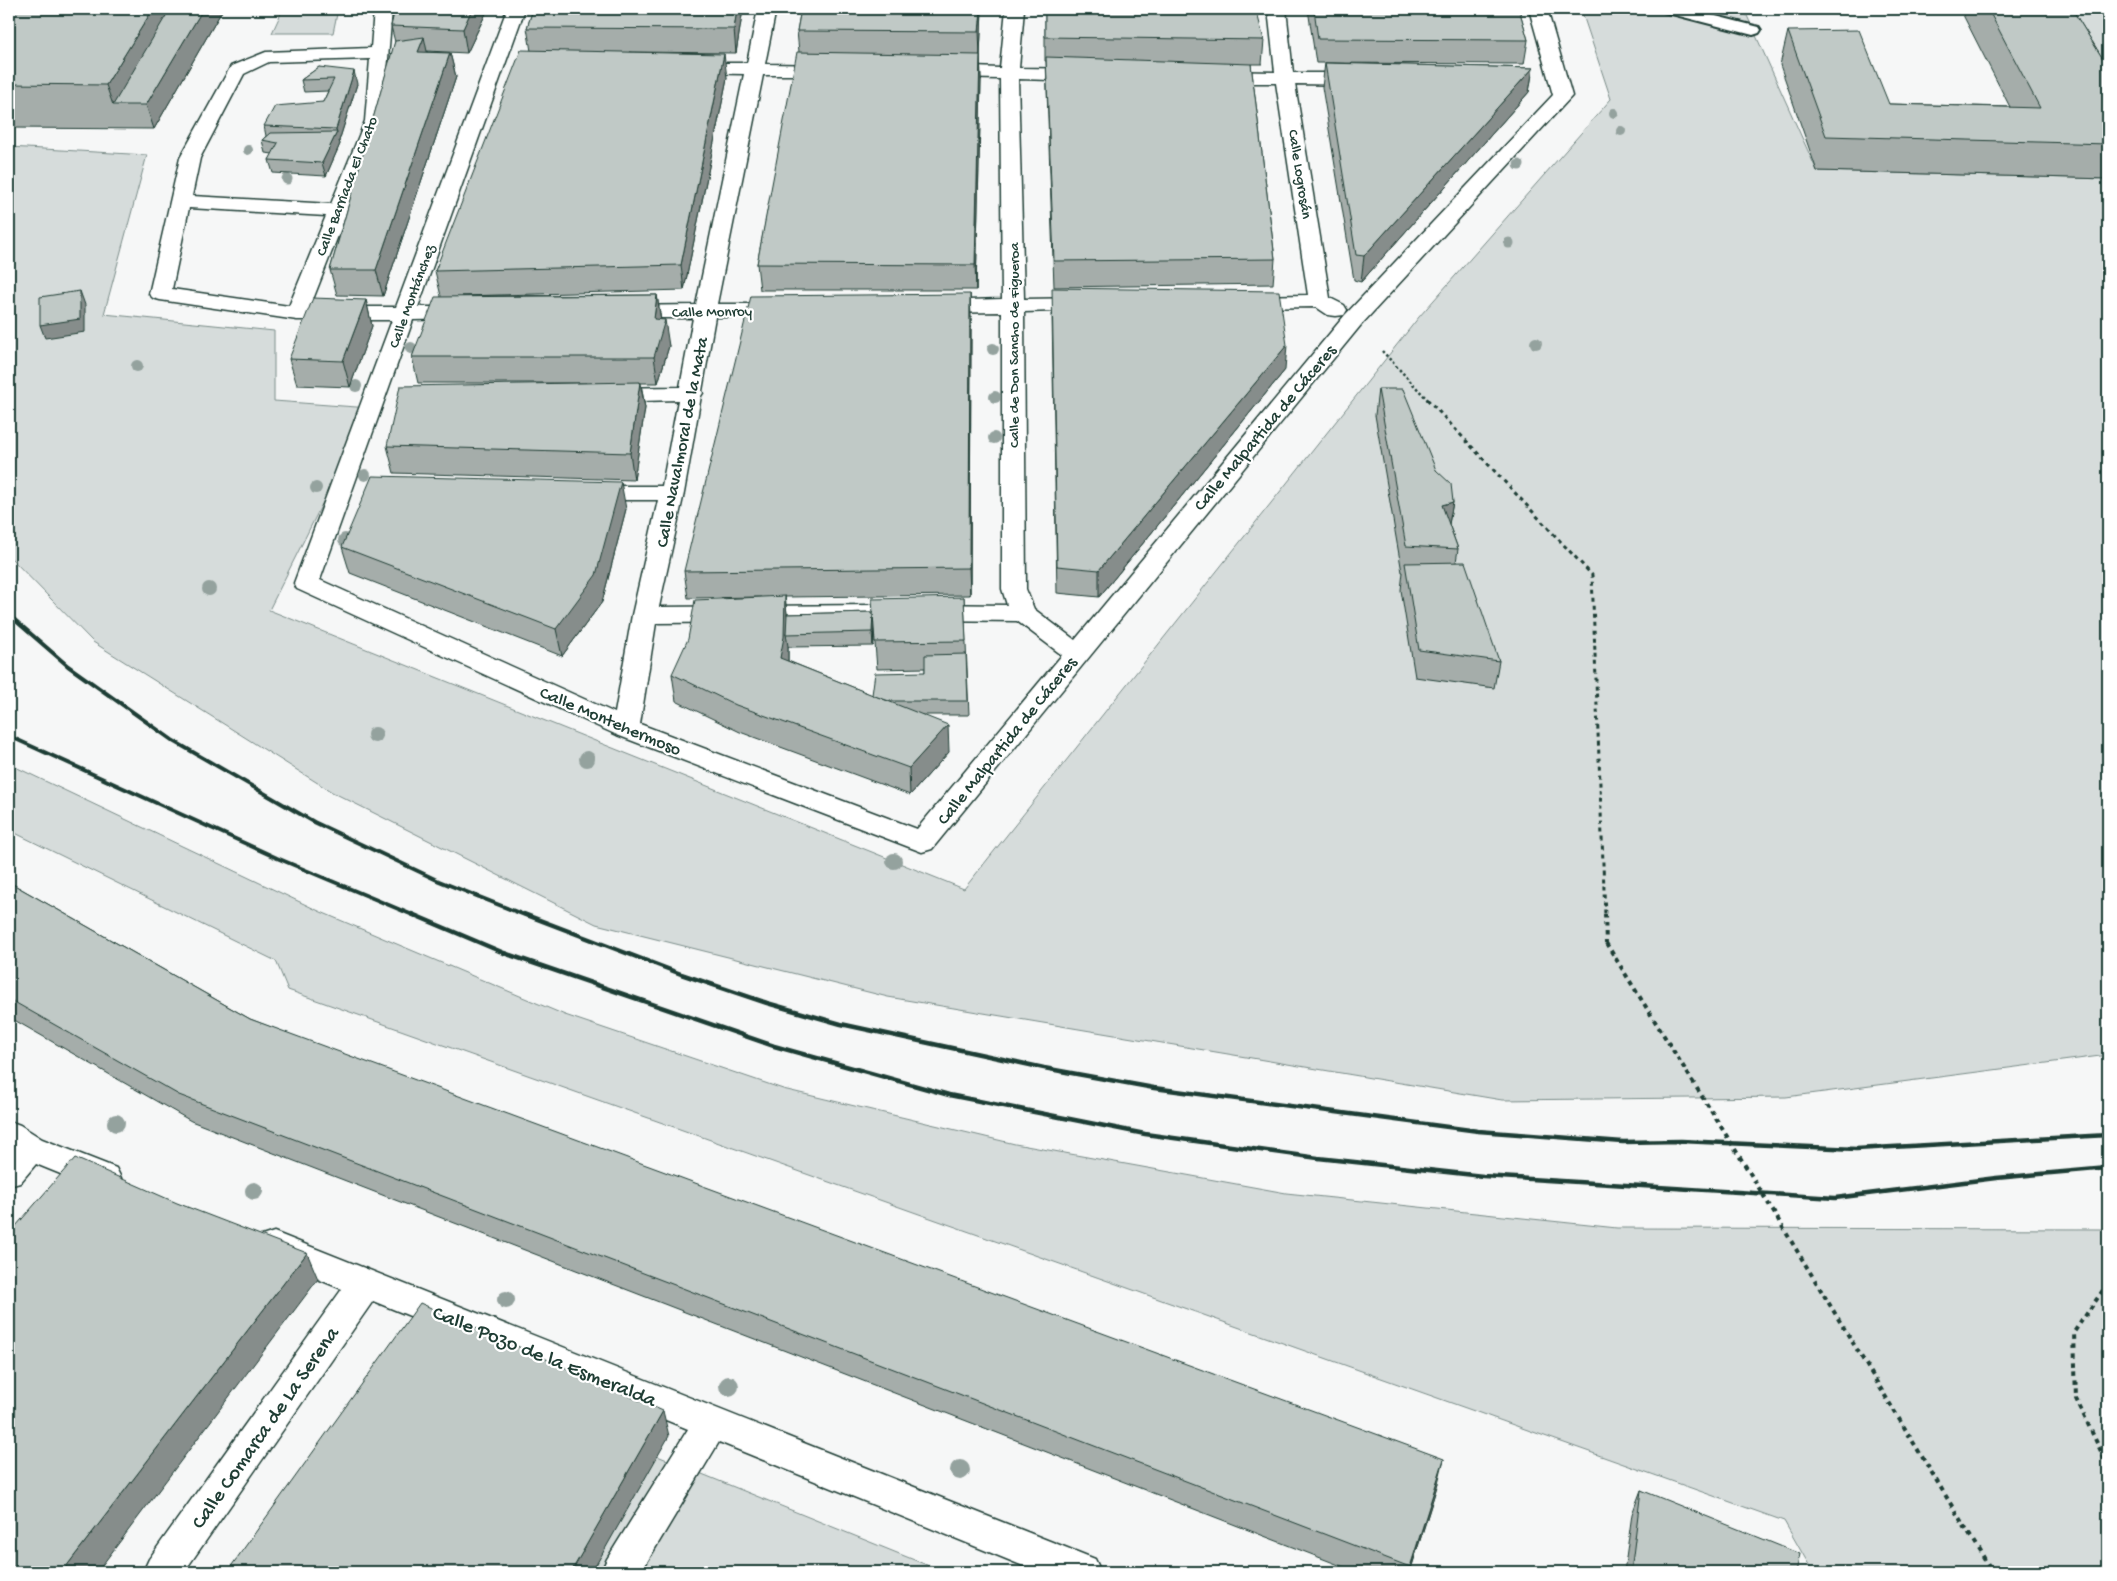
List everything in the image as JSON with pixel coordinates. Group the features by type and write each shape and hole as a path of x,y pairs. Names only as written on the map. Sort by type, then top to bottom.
{"street":[{"name":"Calle Barriada El Chato","path":"297,314 374,121 383,9"},
{"name":"Calle Montánchez","path":"306,583 350,491 384,398 404,313 503,66 516,9"},
{"name":"Calle Navalmoral de la Mata","path":"626,728 646,615 692,394 705,312 767,9"},
{"name":"Calle de Don Sancho de Figueroa","path":"1015,9 1009,74 1014,305 1014,589 1023,613"},
{"name":"Calle Logrosán","path":"1276,9 1285,79 1320,301"},
{"name":"Calle Malpartida de Cáceres","path":"922,842 1353,320 1563,96 1538,9"},
{"path":"379,53 266,57 237,70 190,158 160,294 297,314 487,313"},
{"path":"669,68 849,70"},
{"path":"924,72 1101,75"},
{"path":"1197,77 1380,79"},
{"path":"1538,81 1558,81"},
{"path":"181,201 338,211"},
{"path":"1222,302 1320,301 1353,320"},
{"path":"918,307 1113,304"},
{"name":"Calle Monroy","path":"603,312 808,310"},
{"path":"582,395 692,394"},
{"path":"565,492 672,493"},
{"name":"Calle Montehermoso","path":"306,583 626,728 922,842"},
{"path":"646,615 1023,613 1077,654"},
{"path":"9,1173 20,1141 130,1188"},
{"name":"Calle Pozo de la Esmeralda","path":"248,1235 1082,1572"},
{"name":"Calle Comarca de La Serena","path":"162,1572 366,1283"},
{"path":"620,1572 712,1422"}],"lane":[{"path":"1670,9 1753,30"}],"path":[{"path":"1353,320 1592,574 1606,943 1748,1170 1992,1572"},
{"path":"2108,1283 2074,1332 2076,1399 2108,1466"}],"shaded area":[{"path":"283,9 338,9 333,33 272,33"},
{"path":"1581,9 1744,9 1817,171 2108,179 2108,1055 1786,1097 1502,1100 888,997 596,924 332,792 93,642 9,556 9,147 147,155 104,314 274,331 274,401 370,408 269,610 964,889 1419,317 1611,99"},
{"path":"2052,9 2108,9 2108,105"},
{"path":"9,764 321,912 565,1015 783,1089 1015,1144 1286,1193 1617,1228 2108,1229 2108,1572 1813,1572 1784,1521 288,990 276,961 9,830"},
{"path":"655,1455 944,1572 589,1572"}],"building":[{"path":"9,9 153,9 106,85 9,84"},
{"path":"170,9 203,9 146,105 113,105"},
{"path":"395,9 472,9 463,29 391,26"},
{"path":"533,9 737,9 734,29 527,28"},
{"path":"801,9 981,9 979,32 797,31"},
{"path":"1045,9 1256,9 1264,40 1045,37"},
{"path":"1314,9 1519,9 1528,40 1318,39"},
{"path":"1988,9 2072,9 2108,67 2108,144 1826,136 1788,31 1859,30 1889,104 2040,108"},
{"path":"424,37 418,52 450,53 376,270 330,270 395,41"},
{"path":"521,50 724,54 681,265 435,271"},
{"path":"797,52 980,55 975,265 757,264"},
{"path":"1046,57 1251,64 1275,259 1054,261"},
{"path":"1325,63 1533,68 1364,256 1356,255"},
{"path":"319,67 354,71 336,129 264,126 275,106 323,102 334,79 301,80"},
{"path":"337,132 322,163 269,160 278,143 262,140 270,133"},
{"path":"1052,288 1279,291 1287,345 1099,570 1057,566"},
{"path":"80,291 80,319 40,325 40,297"},
{"path":"970,294 969,568 684,571 751,296"},
{"path":"657,295 654,319 665,320 654,357 412,357 435,297"},
{"path":"313,298 366,300 343,361 289,359"},
{"path":"640,382 630,453 387,446 400,386"},
{"path":"1378,389 1403,389 1436,470 1451,484 1453,502 1442,505 1458,549 1406,546"},
{"path":"372,476 621,482 596,575 556,629 342,547"},
{"path":"1465,562 1499,661 1419,650 1405,563"},
{"path":"785,596 784,637 780,658 948,725 909,768 736,705 672,674 688,639 695,600"},
{"path":"964,597 966,641 875,642 872,599"},
{"path":"873,612 872,632 786,634 787,614"},
{"path":"966,654 968,701 889,701 872,695 875,673 925,672 925,655"},
{"path":"9,882 250,1019 1444,1459 1410,1567 179,1095 9,999"},
{"path":"75,1158 177,1203 307,1253 62,1572 9,1572 9,1234"},
{"path":"420,1303 663,1411 571,1572 227,1572"},
{"path":"1641,1490 1800,1554 1796,1572 1631,1572"}],"railway":[{"path":"9,615 68,666 172,740 314,822 439,881 527,916"},
{"path":"9,736 277,858 415,916"},
{"path":"412,914 504,953 774,1046 949,1095 1145,1134 1318,1158 1483,1176 1835,1198 1996,1178 2108,1168"},
{"path":"524,914 681,974 767,1003 841,1024 1044,1068 1154,1088 1478,1131 1623,1142 1681,1141 1856,1149 2108,1135"}]}
